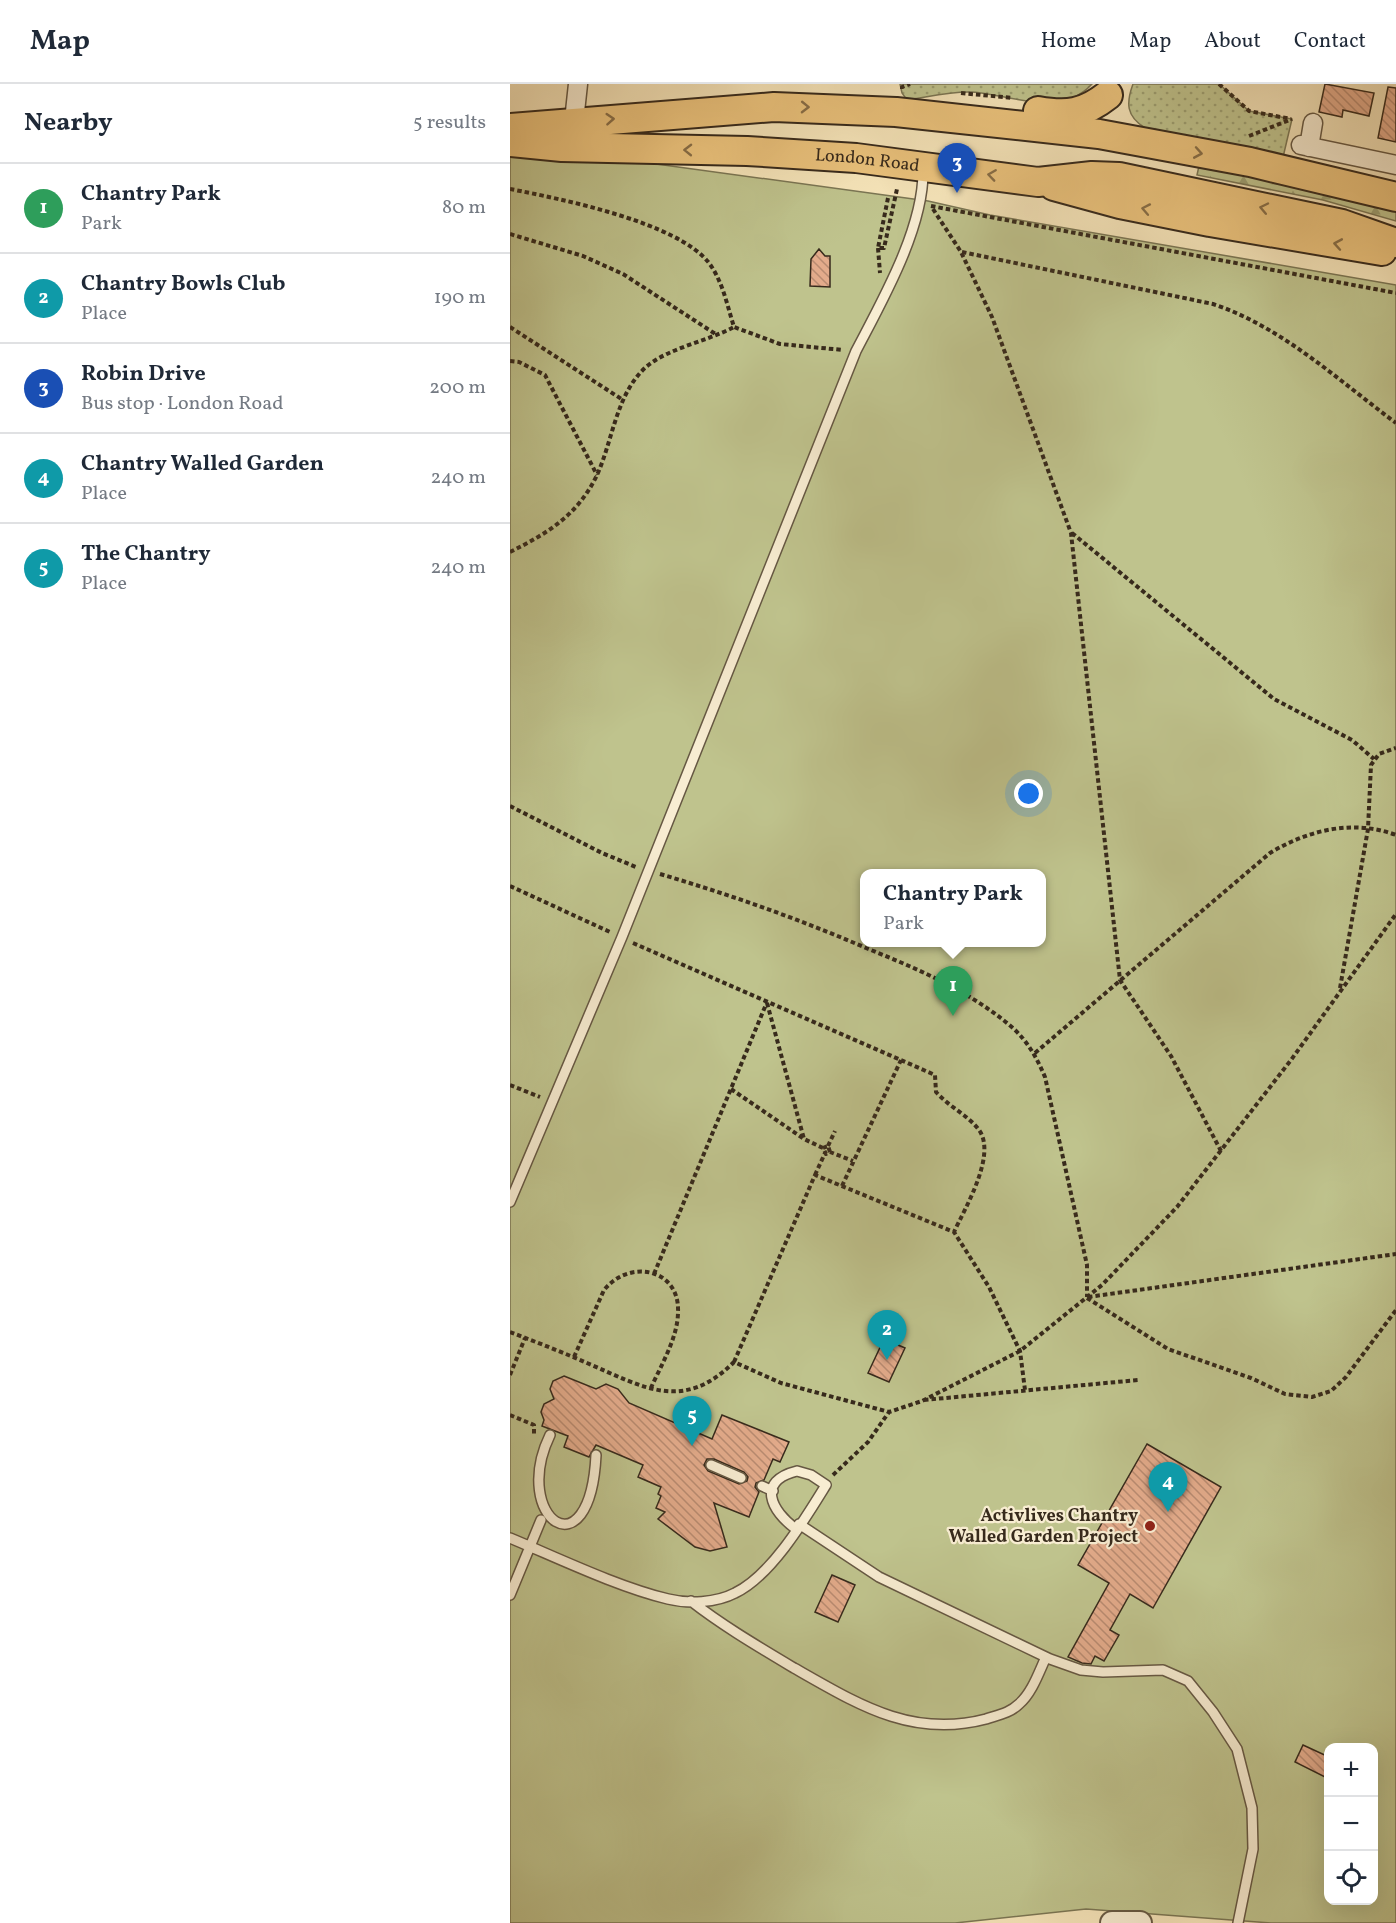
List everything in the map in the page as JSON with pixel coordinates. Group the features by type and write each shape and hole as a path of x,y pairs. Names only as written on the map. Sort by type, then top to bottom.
{"main road":[{"path":"908,113 961,105 1021,108 1063,115 1083,110 1110,90"},
{"path":"510,128 774,106 908,113 1099,135 1250,162 1396,197"},
{"path":"1092,176 1099,135"},
{"name":"London Road","path":"510,142 562,147 790,153 922,165 1038,182 1092,176 1119,177 1342,224 1396,243"},
{"path":"1038,182 1120,204 1210,222 1372,250 1396,251"}],"street":[{"path":"574,121 578,84"},
{"path":"1099,135 1110,90"},
{"path":"1313,123 1305,146 1396,165"},
{"path":"1112,1923 1140,1923"}],"lane":[{"path":"510,1203 622,937 856,351 892,281 917,212 922,165"},
{"path":"530,1460 550,1435"},
{"path":"510,1595 531,1547 538,1519 564,1523 579,1514 593,1486 596,1455"},
{"path":"711,1465 741,1478"},
{"path":"510,1538 670,1600 690,1602 724,1598 747,1586 769,1564 797,1527 826,1485 811,1475 797,1471 780,1479 773,1491 773,1508 797,1527 879,1577 1047,1657 1081,1670 1103,1672 1162,1670 1188,1682 1213,1712 1237,1749 1252,1808 1253,1849 1238,1923"},
{"path":"762,1486 773,1491"},
{"path":"670,1600 672,1610"},
{"path":"690,1602 747,1640 870,1710 924,1724 971,1723 1006,1713 1025,1698 1047,1657"}],"path":[{"path":"1219,84 1249,111 1313,123"},
{"path":"510,189 624,217 681,240 708,262 721,284 734,327"},
{"path":"888,198 878,248 884,248 897,189"},
{"path":"920,196 943,221 961,252 992,317 1071,533 1120,980 1171,1056 1221,1150"},
{"path":"930,206 1396,293"},
{"path":"510,234 583,256 623,274 718,336"},
{"path":"961,252 1213,304 1245,315 1270,329 1396,423"},
{"path":"510,327 623,400"},
{"path":"510,552 552,531 577,506 597,475 623,400 646,367 669,353 718,336 734,327 780,344 856,351"},
{"path":"510,361 519,362 544,375 597,475"},
{"path":"1071,533 1274,699 1352,740 1374,759"},
{"path":"1339,990 1368,829 1371,765 1374,759 1396,748"},
{"path":"510,806 602,853 648,871 793,917 860,945"},
{"path":"1035,1053 1270,853 1290,841 1321,830 1368,829 1396,835"},
{"path":"510,886 935,1075 936,1092 977,1128 983,1137 984,1155 977,1180 954,1232"},
{"path":"734,1362 781,1383 889,1412 922,1401 1020,1352 1087,1298 1177,1208 1291,1060 1339,990 1396,915"},
{"path":"865,947 922,971 975,999 1014,1029 1035,1053 1045,1077 1087,1265 1087,1298"},
{"path":"654,1274 767,1002"},
{"path":"767,1002 804,1138"},
{"path":"842,1186 901,1060"},
{"path":"510,1085 552,1102"},
{"path":"731,1089 804,1138 853,1161"},
{"path":"510,1332 650,1390 671,1391 698,1388 718,1377 734,1362 825,1149 836,1131"},
{"path":"815,1175 954,1232 989,1287 1020,1352 1025,1390"},
{"path":"1087,1298 1396,1254"},
{"path":"574,1357 604,1290 611,1282 618,1276 634,1270 654,1274 662,1278 674,1294 678,1314 650,1390"},
{"path":"1087,1298 1168,1349 1251,1378 1284,1394 1312,1397 1331,1391 1346,1377 1396,1310"},
{"path":"510,1375 525,1338"},
{"path":"922,1401 1138,1380"},
{"path":"826,1485 868,1442 889,1412"},
{"path":"510,1415 534,1425 536,1450"}],"green space":[{"path":"900,84 1092,84 1080,94 1066,100 1035,102 972,92 948,93 907,100"},
{"path":"1133,84 1219,84 1249,111 1292,119 1280,170 1145,128 1134,119 1129,109 1129,97"},
{"path":"510,144 928,201 990,215 1396,285 1396,1923 1271,1923 1086,1909 955,1923 510,1923"},
{"path":"1201,157 1396,196 1396,221 1323,200 1197,175"}],"building":[{"path":"1325,84 1374,93 1369,116 1343,110 1342,117 1319,112"},
{"path":"1388,87 1396,88 1396,142 1378,138"},
{"path":"819,249 825,256 830,256 830,287 810,286 811,259"},
{"path":"884,1339 905,1348 889,1382 868,1373"},
{"path":"564,1376 596,1389 606,1384 618,1389 629,1403 712,1439 722,1415 789,1442 780,1462 773,1459 764,1480 756,1483 755,1487 759,1492 749,1517 714,1503 727,1547 710,1551 695,1547 658,1519 665,1512 656,1508 661,1496 658,1494 661,1487 638,1477 643,1465 596,1445 589,1457 564,1447 568,1436 542,1426 544,1420 541,1412 544,1404 554,1399 550,1389 553,1381","holes":["707,1459 714,1459 744,1472 748,1477 747,1481 739,1484 708,1471 704,1465"]},
{"name":"Activlives Chantry Walled Garden Project","path":"1147,1444 1221,1487 1153,1608 1130,1594 1110,1630 1119,1635 1104,1661 1095,1656 1091,1664 1082,1663 1068,1657 1109,1583 1078,1565"},
{"path":"832,1575 855,1585 838,1622 815,1612"},
{"path":"1303,1745 1324,1755 1324,1776 1295,1762"}],"place":[{"name":"Robin Drive","path":"957,193"},
{"name":"Chantry Park","path":"953,1016"},
{"name":"Chantry Bowls Club","path":"887,1360"},
{"name":"The Chantry","path":"692,1446"},
{"name":"Chantry Walled Garden","path":"1168,1512"},
{"name":"Activlives Chantry Walled Garden Project","path":"1150,1526"}]}
